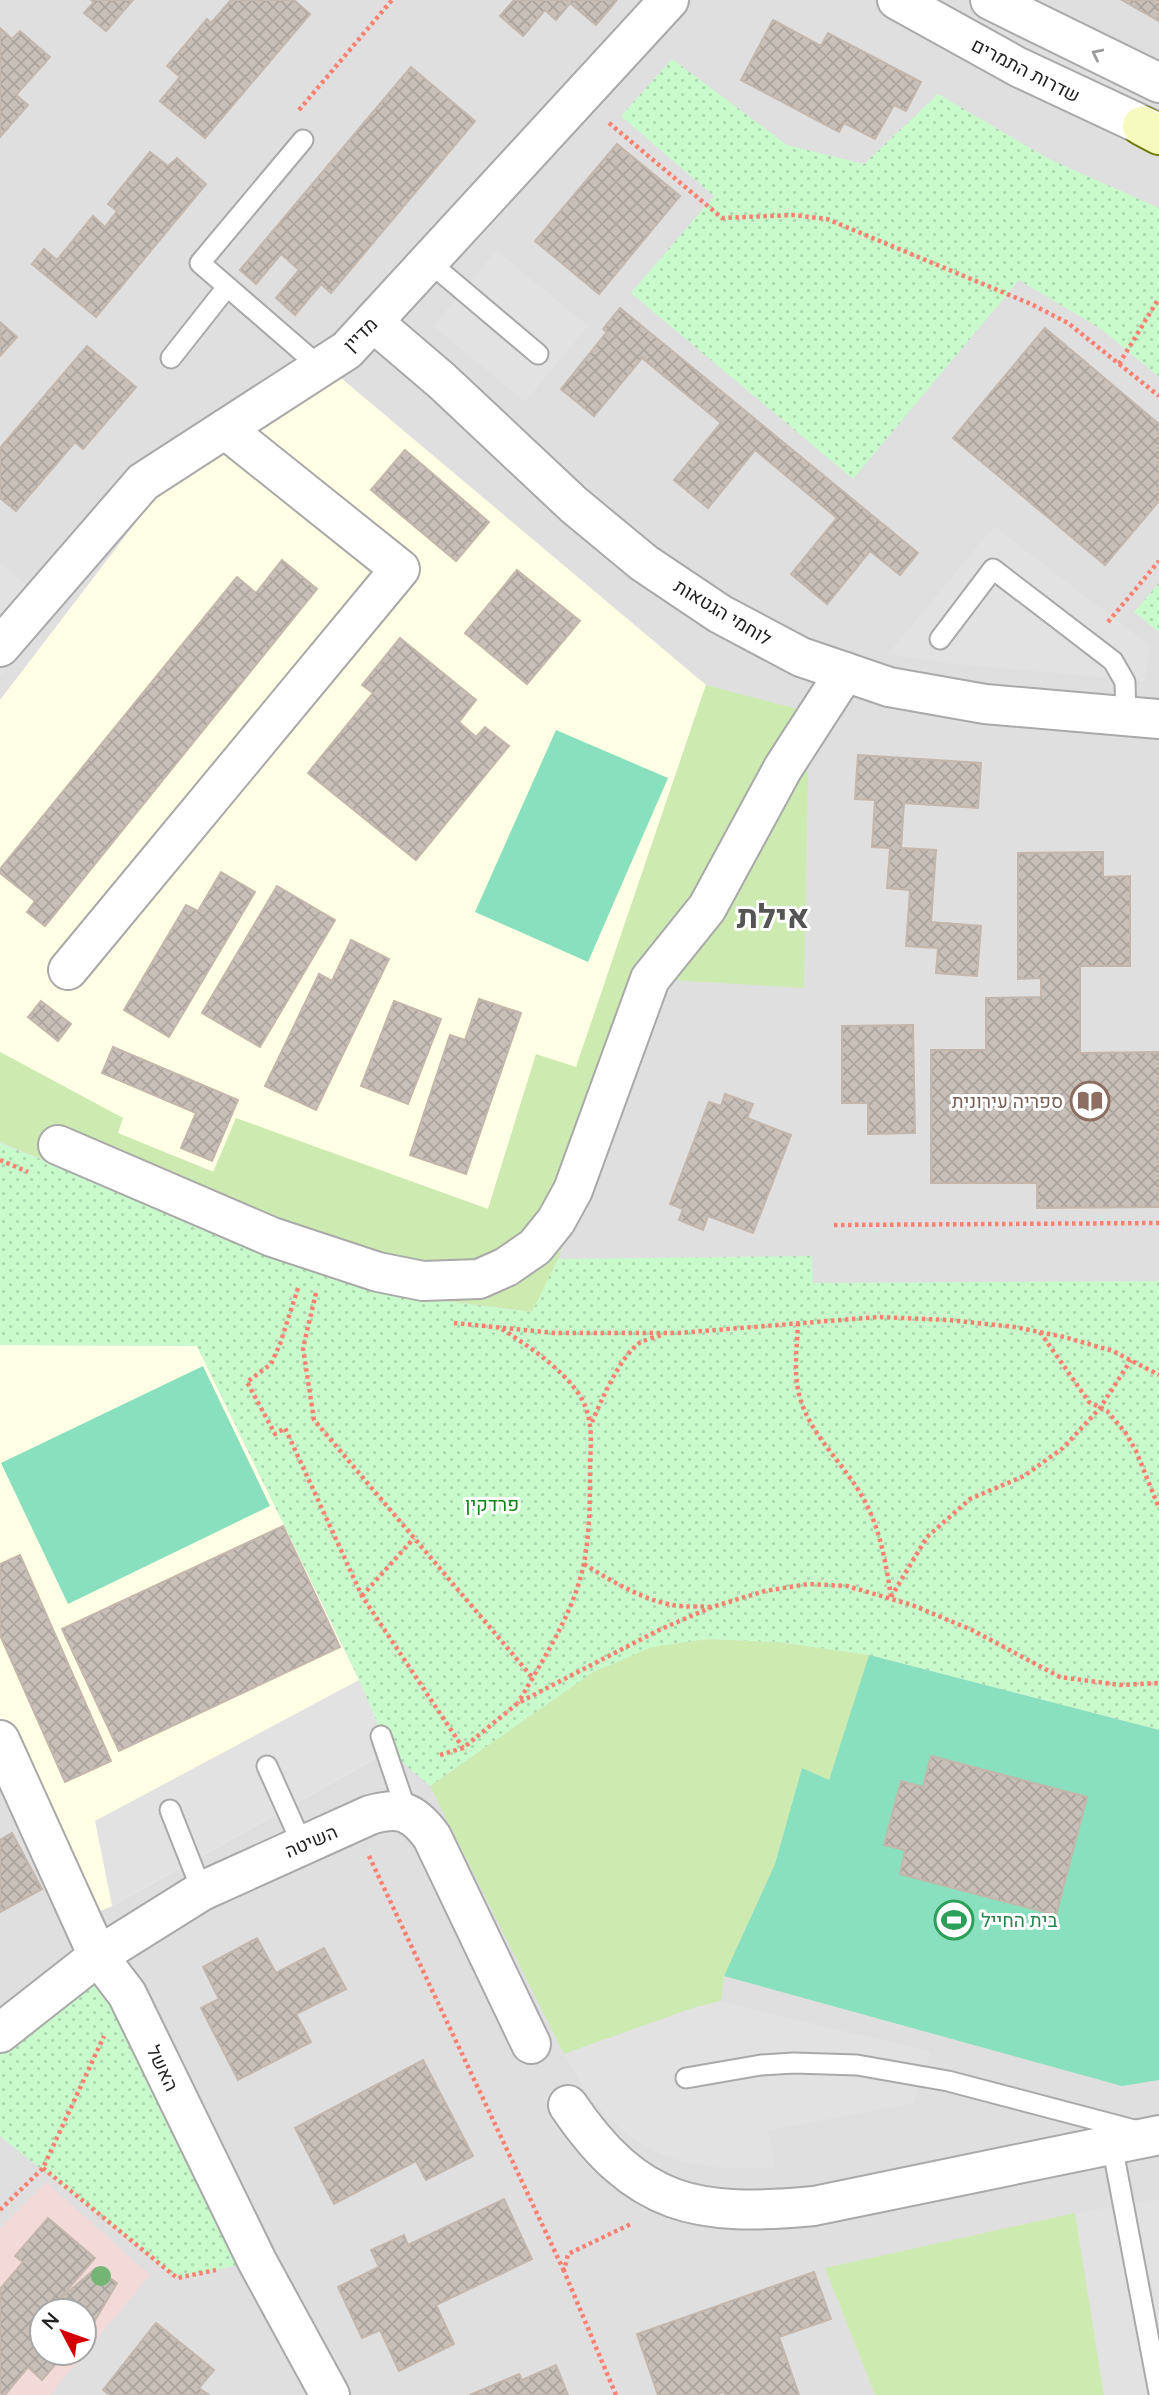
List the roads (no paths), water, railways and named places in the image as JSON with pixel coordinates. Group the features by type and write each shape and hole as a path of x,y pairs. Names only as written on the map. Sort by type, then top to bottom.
{"street":[{"name":"מדיין","path":"5,629 143,482 347,350 669,0"},
{"name":"שדרות התמרים","path":"897,0 1018,67 1153,131"},
{"path":"989,0 1159,83"},
{"name":"לוחמי הגטאות","path":"373,322 442,381 574,505 644,563 720,614 801,657 889,687 985,704 1143,717"},
{"path":"68,970 400,569 225,429"},
{"path":"58,1145 272,1237 378,1272 423,1281 464,1281 479,1279 506,1267 535,1247 556,1221 573,1190 649,979 707,908 783,768 845,672"},
{"name":"האשל","path":"0,1740 98,1956 127,1994 257,2261 330,2395"},
{"name":"השיטה","path":"0,2033 98,1956 202,1891 302,1843 354,1824 370,1815 397,1810 407,1813"},
{"path":"407,1813 432,1837 531,2044"},
{"path":"568,2105 601,2150 623,2170 648,2187 679,2201 716,2209 761,2211 814,2206 1156,2135"}],"lane":[{"path":"303,141 200,263 320,367"},
{"path":"428,261 538,354"},
{"path":"171,358 227,287"},
{"path":"940,639 993,569 1113,661 1143,717"},
{"path":"380,1736 407,1813"},
{"path":"267,1766 302,1843"},
{"path":"170,1810 202,1891"},
{"path":"686,2078 761,2065 857,2065 948,2081 1156,2135"},
{"path":"1112,2144 1159,2392"}],"place":[{"name":"ספריה עירונית","path":"1090,1101"},
{"name":"בית החייל","path":"954,1920"}],"district":[{"name":"אילת","path":"773,916"}],"park label":[{"name":"פרדקין","path":"492,1504"}]}
